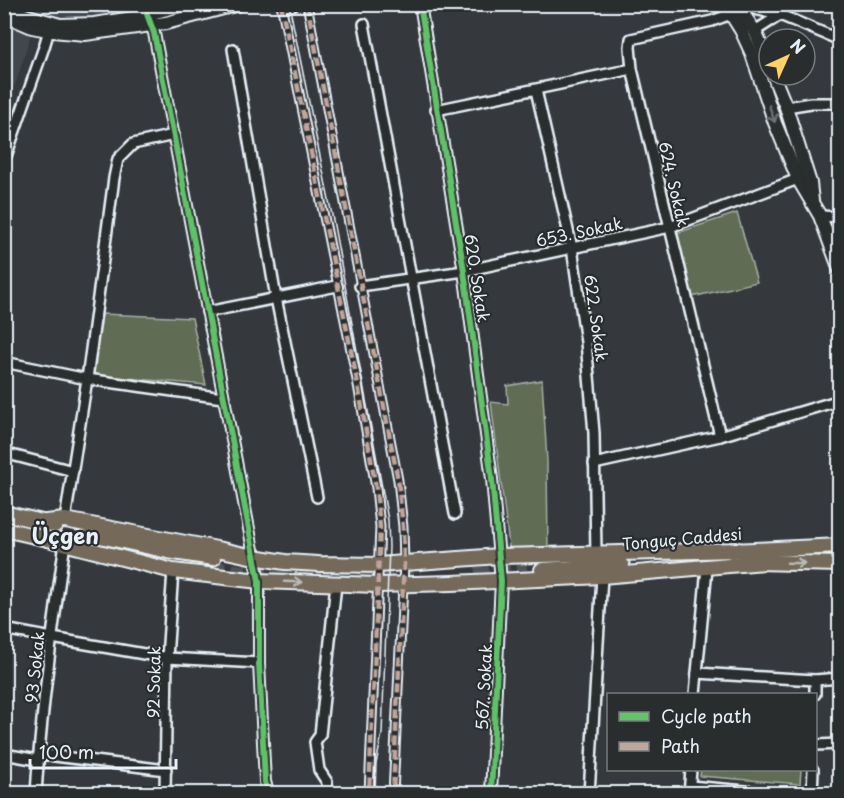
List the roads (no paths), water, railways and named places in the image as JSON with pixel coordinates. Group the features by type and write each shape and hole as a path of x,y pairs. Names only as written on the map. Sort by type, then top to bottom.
{"main road":[{"path":"149,20 186,4"},
{"path":"4,7 49,26 85,34 239,4"},
{"path":"285,4 293,4"},
{"path":"722,4 735,8 757,36"},
{"path":"735,8 775,123 798,179 820,216 840,270"},
{"path":"4,15 32,27 49,26"},
{"path":"778,87 810,183 813,205"},
{"path":"4,513 215,562"},
{"path":"46,522 65,520 215,562 259,581 378,585 602,576 702,564 764,562 840,564"},
{"path":"4,529 173,571 254,557 285,562 378,565 499,556 738,550"},
{"path":"48,539 70,537 176,561 215,562"},
{"name":"Tonguç Caddesi","path":"702,564 527,568 738,550 840,546"},
{"path":"421,573 475,570"}],"street":[{"path":"281,4 376,488 380,526 369,794"},
{"path":"306,4 398,480 404,527 393,794"},
{"name":"620. Sokak","path":"420,4 436,110 465,271 492,479 501,581"},
{"path":"780,4 780,15"},
{"path":"735,8 780,15 840,40"},
{"name":"624. Sokak","path":"720,436 632,69 630,47 631,39 712,21 735,8"},
{"path":"755,31 780,15"},
{"path":"149,20 174,135 259,581 259,663 265,782 269,794"},
{"path":"364,24 455,514"},
{"path":"4,162 44,47 49,26"},
{"path":"232,49 276,298 317,497"},
{"path":"436,110 632,69"},
{"name":"622. Sokak","path":"536,90 572,248 586,342 594,433 596,554"},
{"path":"786,107 840,102"},
{"path":"65,520 118,159 133,144 174,135"},
{"name":"653. Sokak","path":"360,286 465,271 670,227 798,179"},
{"path":"820,216 840,217"},
{"path":"207,312 337,286"},
{"path":"4,362 87,379 223,398"},
{"path":"594,464 720,436 840,400"},
{"path":"4,453 74,471"},
{"name":"93 Sokak","path":"36,794 52,638 65,543"},
{"path":"695,693 702,564"},
{"name":"92 Sokak","path":"165,794 167,658 173,571"},
{"path":"589,794 602,576"},
{"name":"567. Sokak","path":"491,794 501,581"},
{"path":"328,794 327,782 319,770 315,742 320,735 336,584"},
{"path":"4,628 167,658 259,663"},
{"path":"697,673 816,680 840,678"},
{"path":"815,693 816,680"},
{"path":"817,746 840,744"},
{"path":"4,754 166,770"},
{"path":"691,771 689,790 780,794"},
{"path":"812,794 813,771"}],"tunnel":[{"path":"211,567 289,576 421,576"},
{"path":"475,574 527,571"}],"tram line":[{"path":"289,4 333,220 388,520 382,734 376,764 375,794"}],"district":[{"name":"Üçgen","path":"65,534"}]}
